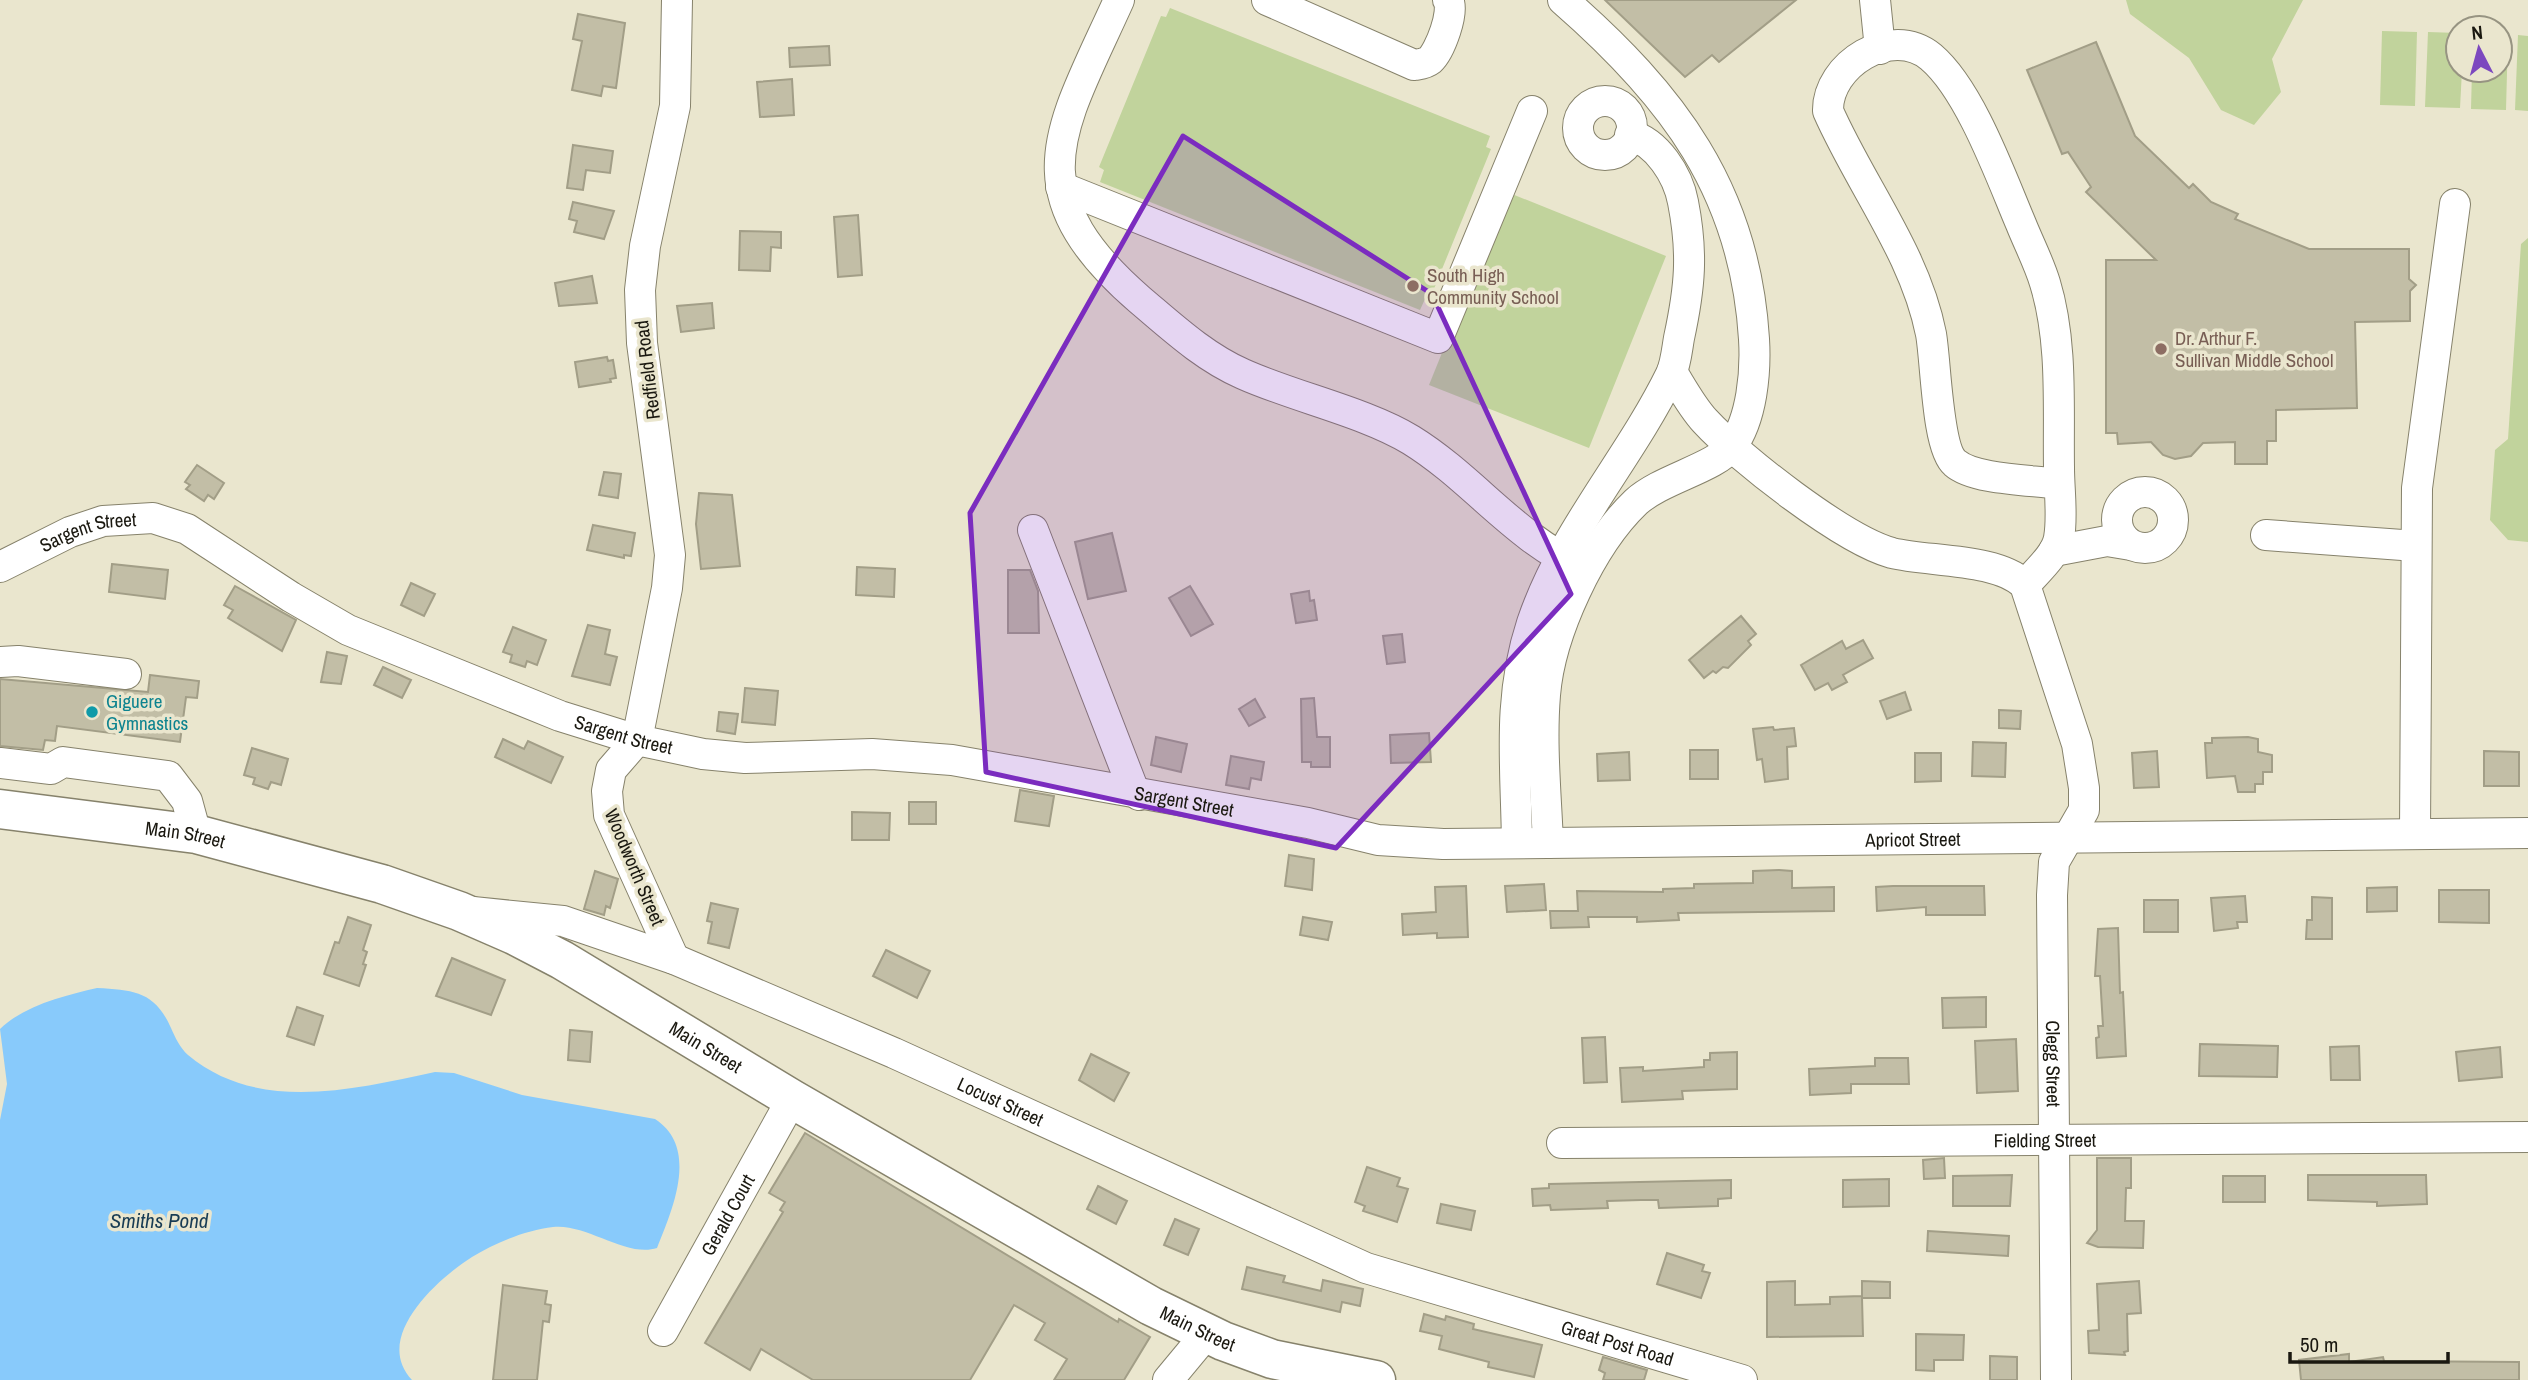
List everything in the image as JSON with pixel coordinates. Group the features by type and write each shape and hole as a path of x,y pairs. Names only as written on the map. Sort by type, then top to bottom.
{"highway":[{"name":"Main Street","path":"0,809 196,834 357,876 458,911 514,934 1136,1298 1207,1334 1292,1364 1376,1380"}],"street":[{"name":"Redfield Road","path":"636,740 667,588 670,555 642,343 640,290 645,246 675,106 677,0"},
{"path":"1119,0 1066,119 1060,144 1061,187 1072,220 1092,252 1118,281 1192,345 1241,373 1411,440 1521,532 1573,564"},
{"path":"1267,0 1414,65 1424,64 1433,58 1451,14 1448,0"},
{"path":"1517,843 1512,729 1516,682 1533,621 1573,564 1636,502 1663,482 1706,463 1731,447 1751,401 1755,354 1746,267 1734,224 1710,171 1678,119 1602,34 1563,0"},
{"path":"1875,0 1880,48"},
{"path":"1672,372 1703,419 1731,447 1854,537 1890,552 2016,575 2025,584 2054,551 2059,538 2059,484 2057,356 2045,283 1989,149 1950,77 1929,55 1907,45 1880,48 1861,56 1839,73 1828,94 1828,111 1906,260 1925,308 1933,345 1944,449 1954,463 1970,472 2059,484"},
{"path":"1061,187 1438,338 1531,111"},
{"path":"1548,843 1545,692 1583,515 1672,372 1687,299 1691,245 1681,192 1667,163 1643,138 1630,135"},
{"path":"2415,834 2417,488 2455,204"},
{"name":"Sargent Street","path":"0,567 70,532 103,521 137,516 169,521 187,529 291,597 348,630 560,716 636,740 703,754 745,758 920,757 1300,822"},
{"path":"1033,530 1132,786 1139,795"},
{"path":"2266,535 2416,546"},
{"path":"2054,551 2107,541 2131,545"},
{"name":"Clegg Street","path":"2025,584 2082,760 2084,810 2054,862 2052,895 2056,1380"},
{"path":"0,662 18,661 126,674"},
{"name":"Woodworth Street","path":"636,740 611,770 607,787 608,809 674,959"},
{"path":"0,763 51,769 63,762 167,776 187,801 196,834"},
{"path":"44,814 51,769"},
{"name":"Apricot Street","path":"1300,822 1393,842 1548,843 2528,833"},
{"name":"Locust Street","path":"458,911 563,921 674,959 882,1048 1326,1251 1394,1278 1533,1319"},
{"name":"Gerald Court","path":"663,1331 792,1099"},
{"name":"Fielding Street","path":"1562,1143 2055,1138 2265,1141 2528,1137"},
{"name":"Great Post Road","path":"1533,1319 1742,1380"},
{"path":"1168,1380 1207,1334"}],"highlighted area":[{"path":"1183,136 1432,294 1571,594 1336,848 986,772 970,513"}],"green space":[{"path":"2126,0 2303,0 2272,59 2281,92 2254,125 2221,110 2189,58 2130,14"},
{"path":"1170,8 1490,136 1486,147 1491,149 1429,301 1425,299 1420,310 1100,182 1104,170 1099,167 1161,16 1166,17"},
{"path":"2382,31 2417,32 2415,106 2380,105"},
{"path":"2428,32 2444,33 2444,84 2461,84 2460,108 2425,107"},
{"path":"2518,35 2528,36 2528,111 2515,110"},
{"path":"2472,84 2507,84 2506,110 2471,109"},
{"path":"1507,192 1666,256 1589,448 1429,385"},
{"path":"2528,238 2528,542 2508,540 2490,520 2495,450 2508,439 2521,244"}],"water":[{"name":"Smiths Pond","path":"97,988 133,992 151,1000 165,1016 188,1055 216,1073 245,1085 276,1091 308,1092 372,1085 435,1072 454,1073 522,1095 655,1119 669,1131 676,1146 679,1163 675,1198 657,1248 633,1248 579,1230 553,1227 522,1234 481,1252 442,1280 414,1311 404,1328 400,1346 402,1364 412,1380 0,1380 0,1120 7,1084 0,1029 33,1008"}],"building":[{"path":"1605,0 1796,0 1719,62 1712,55 1685,77"},
{"path":"578,14 625,23 616,88 603,86 601,96 572,90 582,41 573,39"},
{"path":"2096,42 2135,136 2189,188 2193,184 2211,202 2238,214 2235,219 2309,249 2409,249 2409,279 2416,285 2410,291 2410,321 2355,322 2357,408 2276,410 2276,441 2267,441 2267,464 2235,464 2235,442 2203,443 2191,456 2175,459 2163,455 2151,442 2118,444 2117,433 2106,433 2106,260 2156,260 2086,192 2091,187 2068,152 2062,154 2027,70"},
{"path":"829,46 830,65 790,67 789,48"},
{"path":"792,79 794,115 760,117 757,82"},
{"path":"573,145 613,151 610,173 586,170 583,190 567,188"},
{"path":"573,202 614,211 604,239 574,232 577,221 569,219"},
{"path":"858,215 862,275 838,277 834,217"},
{"path":"740,231 781,232 781,248 771,247 770,271 739,270"},
{"path":"592,276 597,303 559,306 555,283"},
{"path":"712,303 714,328 681,332 677,306"},
{"path":"607,357 608,361 613,360 616,378 610,379 611,382 579,387 575,362"},
{"path":"197,465 224,483 214,499 208,495 204,501 186,489 190,485 185,482"},
{"path":"604,472 621,474 618,498 599,495"},
{"path":"699,493 732,495 740,566 701,569 696,524"},
{"path":"593,525 635,533 631,556 624,555 624,558 587,550"},
{"path":"1112,533 1126,591 1088,599 1075,542"},
{"path":"112,564 168,570 165,599 109,592"},
{"path":"857,567 895,569 894,597 856,595"},
{"path":"1008,570 1030,570 1038,591 1039,633 1008,633"},
{"path":"411,583 435,594 424,616 401,605"},
{"path":"235,586 296,620 282,651 228,618 233,610 224,605"},
{"path":"1190,586 1213,624 1191,636 1169,598"},
{"path":"1309,591 1310,601 1314,600 1317,620 1296,623 1291,594"},
{"path":"1741,616 1756,634 1748,641 1751,645 1728,668 1723,667 1716,673 1713,671 1704,678 1689,660"},
{"path":"588,625 610,630 605,654 617,657 610,685 572,676"},
{"path":"513,627 546,640 537,665 527,661 525,667 510,662 512,655 503,652"},
{"path":"1402,634 1405,662 1387,664 1383,636"},
{"path":"1863,640 1873,658 1843,675 1847,682 1832,690 1828,683 1815,690 1801,665 1842,641 1846,649"},
{"path":"327,652 347,656 341,684 321,682"},
{"path":"383,667 411,680 402,698 374,685"},
{"name":"Giguere Gymnastics","path":"150,675 199,681 197,698 186,697 180,742 57,726 55,741 45,740 43,750 0,746 0,679 148,692"},
{"path":"745,688 778,691 775,725 742,722"},
{"path":"1905,692 1911,710 1887,719 1880,701"},
{"path":"1314,698 1317,737 1330,737 1330,767 1311,767 1311,762 1302,762 1301,699"},
{"path":"1255,699 1265,717 1249,726 1239,709"},
{"path":"1999,710 2021,711 2020,729 1999,728"},
{"path":"719,712 738,714 735,734 717,731"},
{"path":"1773,727 1774,730 1794,728 1796,746 1787,747 1788,779 1765,782 1762,759 1757,760 1753,729"},
{"path":"1429,733 1431,762 1391,763 1390,735"},
{"path":"1156,737 1187,744 1181,772 1151,765"},
{"path":"2212,738 2258,739 2258,752 2272,755 2272,772 2263,772 2263,784 2255,784 2255,792 2238,792 2235,776 2207,778 2205,743 2212,743"},
{"path":"503,739 524,749 528,741 563,757 551,783 495,757"},
{"path":"1973,742 2006,743 2005,777 1972,776"},
{"path":"252,748 288,759 281,785 271,782 268,789 253,784 255,778 244,775"},
{"path":"1690,750 1718,750 1718,779 1690,779"},
{"path":"2157,751 2159,787 2134,788 2132,753"},
{"path":"2484,751 2519,752 2519,786 2484,786"},
{"path":"1629,752 1630,780 1598,781 1597,754"},
{"path":"1915,753 1941,753 1941,781 1915,782"},
{"path":"1231,756 1264,762 1261,780 1251,778 1249,789 1226,785"},
{"path":"1020,790 1054,796 1049,826 1015,821"},
{"path":"909,802 936,802 936,824 909,824"},
{"path":"852,812 890,813 889,840 852,840"},
{"path":"1289,855 1314,859 1312,890 1285,886"},
{"path":"595,871 618,879 610,908 606,906 604,915 584,909"},
{"path":"1753,871 1792,871 1792,888 1834,887 1834,911 1678,913 1679,920 1637,922 1637,917 1588,917 1589,927 1551,928 1550,911 1578,911 1577,891 1663,892 1663,889 1694,888 1694,884 1753,883"},
{"path":"1544,884 1546,910 1507,912 1505,886"},
{"path":"1466,886 1468,937 1437,938 1437,933 1403,935 1402,914 1436,912 1435,887"},
{"path":"1984,886 1985,915 1926,915 1926,907 1877,911 1876,887"},
{"path":"2397,887 2397,911 2367,912 2367,888"},
{"path":"2439,890 2489,890 2489,923 2439,922"},
{"path":"2245,896 2247,922 2237,922 2238,928 2214,931 2211,898"},
{"path":"2312,897 2332,898 2332,939 2306,939 2307,920 2312,920"},
{"path":"2144,900 2178,900 2178,932 2144,932"},
{"path":"711,903 738,909 729,948 708,943 712,922 707,921"},
{"path":"348,917 371,925 363,950 367,952 363,964 366,965 359,986 324,974 335,942 339,943"},
{"path":"1303,917 1332,922 1328,940 1300,935"},
{"path":"2118,928 2126,1056 2097,1058 2098,1026 2103,1026 2100,976 2095,976 2098,929"},
{"path":"886,950 930,971 917,998 873,976"},
{"path":"452,958 505,980 491,1015 436,996"},
{"path":"1986,997 1986,1027 1943,1028 1942,998"},
{"path":"297,1007 323,1016 314,1045 287,1036"},
{"path":"570,1030 592,1032 590,1062 568,1060"},
{"path":"1605,1037 1607,1082 1584,1083 1582,1038"},
{"path":"2016,1039 2018,1091 1977,1093 1975,1041"},
{"path":"2200,1044 2278,1046 2277,1077 2199,1076"},
{"path":"2359,1046 2360,1080 2331,1080 2330,1047"},
{"path":"2500,1047 2502,1077 2459,1081 2456,1052"},
{"path":"1737,1052 1737,1089 1682,1091 1683,1099 1622,1102 1620,1068 1643,1067 1643,1071 1704,1067 1704,1060 1710,1060 1710,1053"},
{"path":"1091,1054 1129,1073 1114,1101 1079,1080"},
{"path":"1875,1058 1908,1058 1909,1084 1851,1084 1851,1093 1810,1095 1809,1069 1875,1066"},
{"path":"805,1133 1118,1322 1119,1319 1150,1337 1124,1380 1054,1380 1067,1359 1035,1340 1045,1323 1014,1305 970,1380 813,1380 761,1349 750,1370 705,1343 783,1212 780,1210 785,1202 769,1193"},
{"path":"1944,1158 1945,1178 1924,1179 1923,1160"},
{"path":"2097,1158 2131,1158 2131,1188 2126,1188 2125,1221 2144,1221 2143,1248 2098,1247 2087,1243 2097,1230"},
{"path":"1367,1167 1400,1178 1397,1186 1408,1189 1397,1222 1363,1211 1365,1206 1355,1202"},
{"path":"2012,1175 2010,1206 1953,1206 1953,1176"},
{"path":"2308,1175 2426,1175 2427,1204 2377,1206 2377,1202 2308,1200"},
{"path":"2223,1176 2265,1176 2265,1202 2223,1202"},
{"path":"1889,1179 1889,1206 1843,1207 1843,1180"},
{"path":"1731,1180 1731,1198 1718,1199 1718,1206 1659,1208 1658,1200 1641,1200 1607,1201 1608,1208 1551,1210 1550,1205 1533,1206 1532,1189 1549,1188 1549,1184"},
{"path":"1098,1186 1127,1201 1116,1224 1087,1209"},
{"path":"1441,1204 1475,1211 1471,1230 1437,1223"},
{"path":"1175,1219 1199,1229 1188,1255 1164,1245"},
{"path":"1928,1231 2009,1236 2008,1256 1927,1251"},
{"path":"1667,1253 1704,1265 1702,1271 1710,1273 1701,1298 1657,1284"},
{"path":"1247,1267 1285,1276 1283,1282 1321,1291 1323,1280 1363,1289 1360,1306 1342,1302 1340,1312 1242,1289"},
{"path":"1795,1281 1795,1305 1830,1304 1830,1297 1862,1296 1862,1281 1890,1282 1890,1298 1862,1298 1863,1336 1767,1337 1767,1282"},
{"path":"2139,1281 2141,1313 2127,1314 2128,1351 2124,1352 2125,1355 2089,1353 2088,1331 2099,1330 2097,1284"},
{"path":"503,1285 547,1291 545,1304 551,1305 549,1322 543,1321 537,1380 493,1380"},
{"path":"1424,1314 1445,1320 1446,1316 1474,1324 1473,1329 1542,1345 1534,1377 1488,1367 1489,1362 1439,1349 1442,1336 1420,1331"},
{"path":"1916,1334 1964,1335 1963,1360 1934,1360 1934,1371 1916,1370"},
{"path":"2349,1354 2349,1362 2383,1357 2384,1361 2519,1362 2519,1380 2301,1380 2299,1360"},
{"path":"1990,1356 2017,1357 2017,1380 1990,1380"},
{"path":"1603,1357 1647,1370 1644,1380 1603,1380 1605,1373 1599,1370"}],"place":[{"name":"South High Community School","path":"1413,286"},
{"name":"Dr. Arthur F. Sullivan Middle School","path":"2161,349"},
{"name":"Giguere Gymnastics","path":"92,712"}]}
